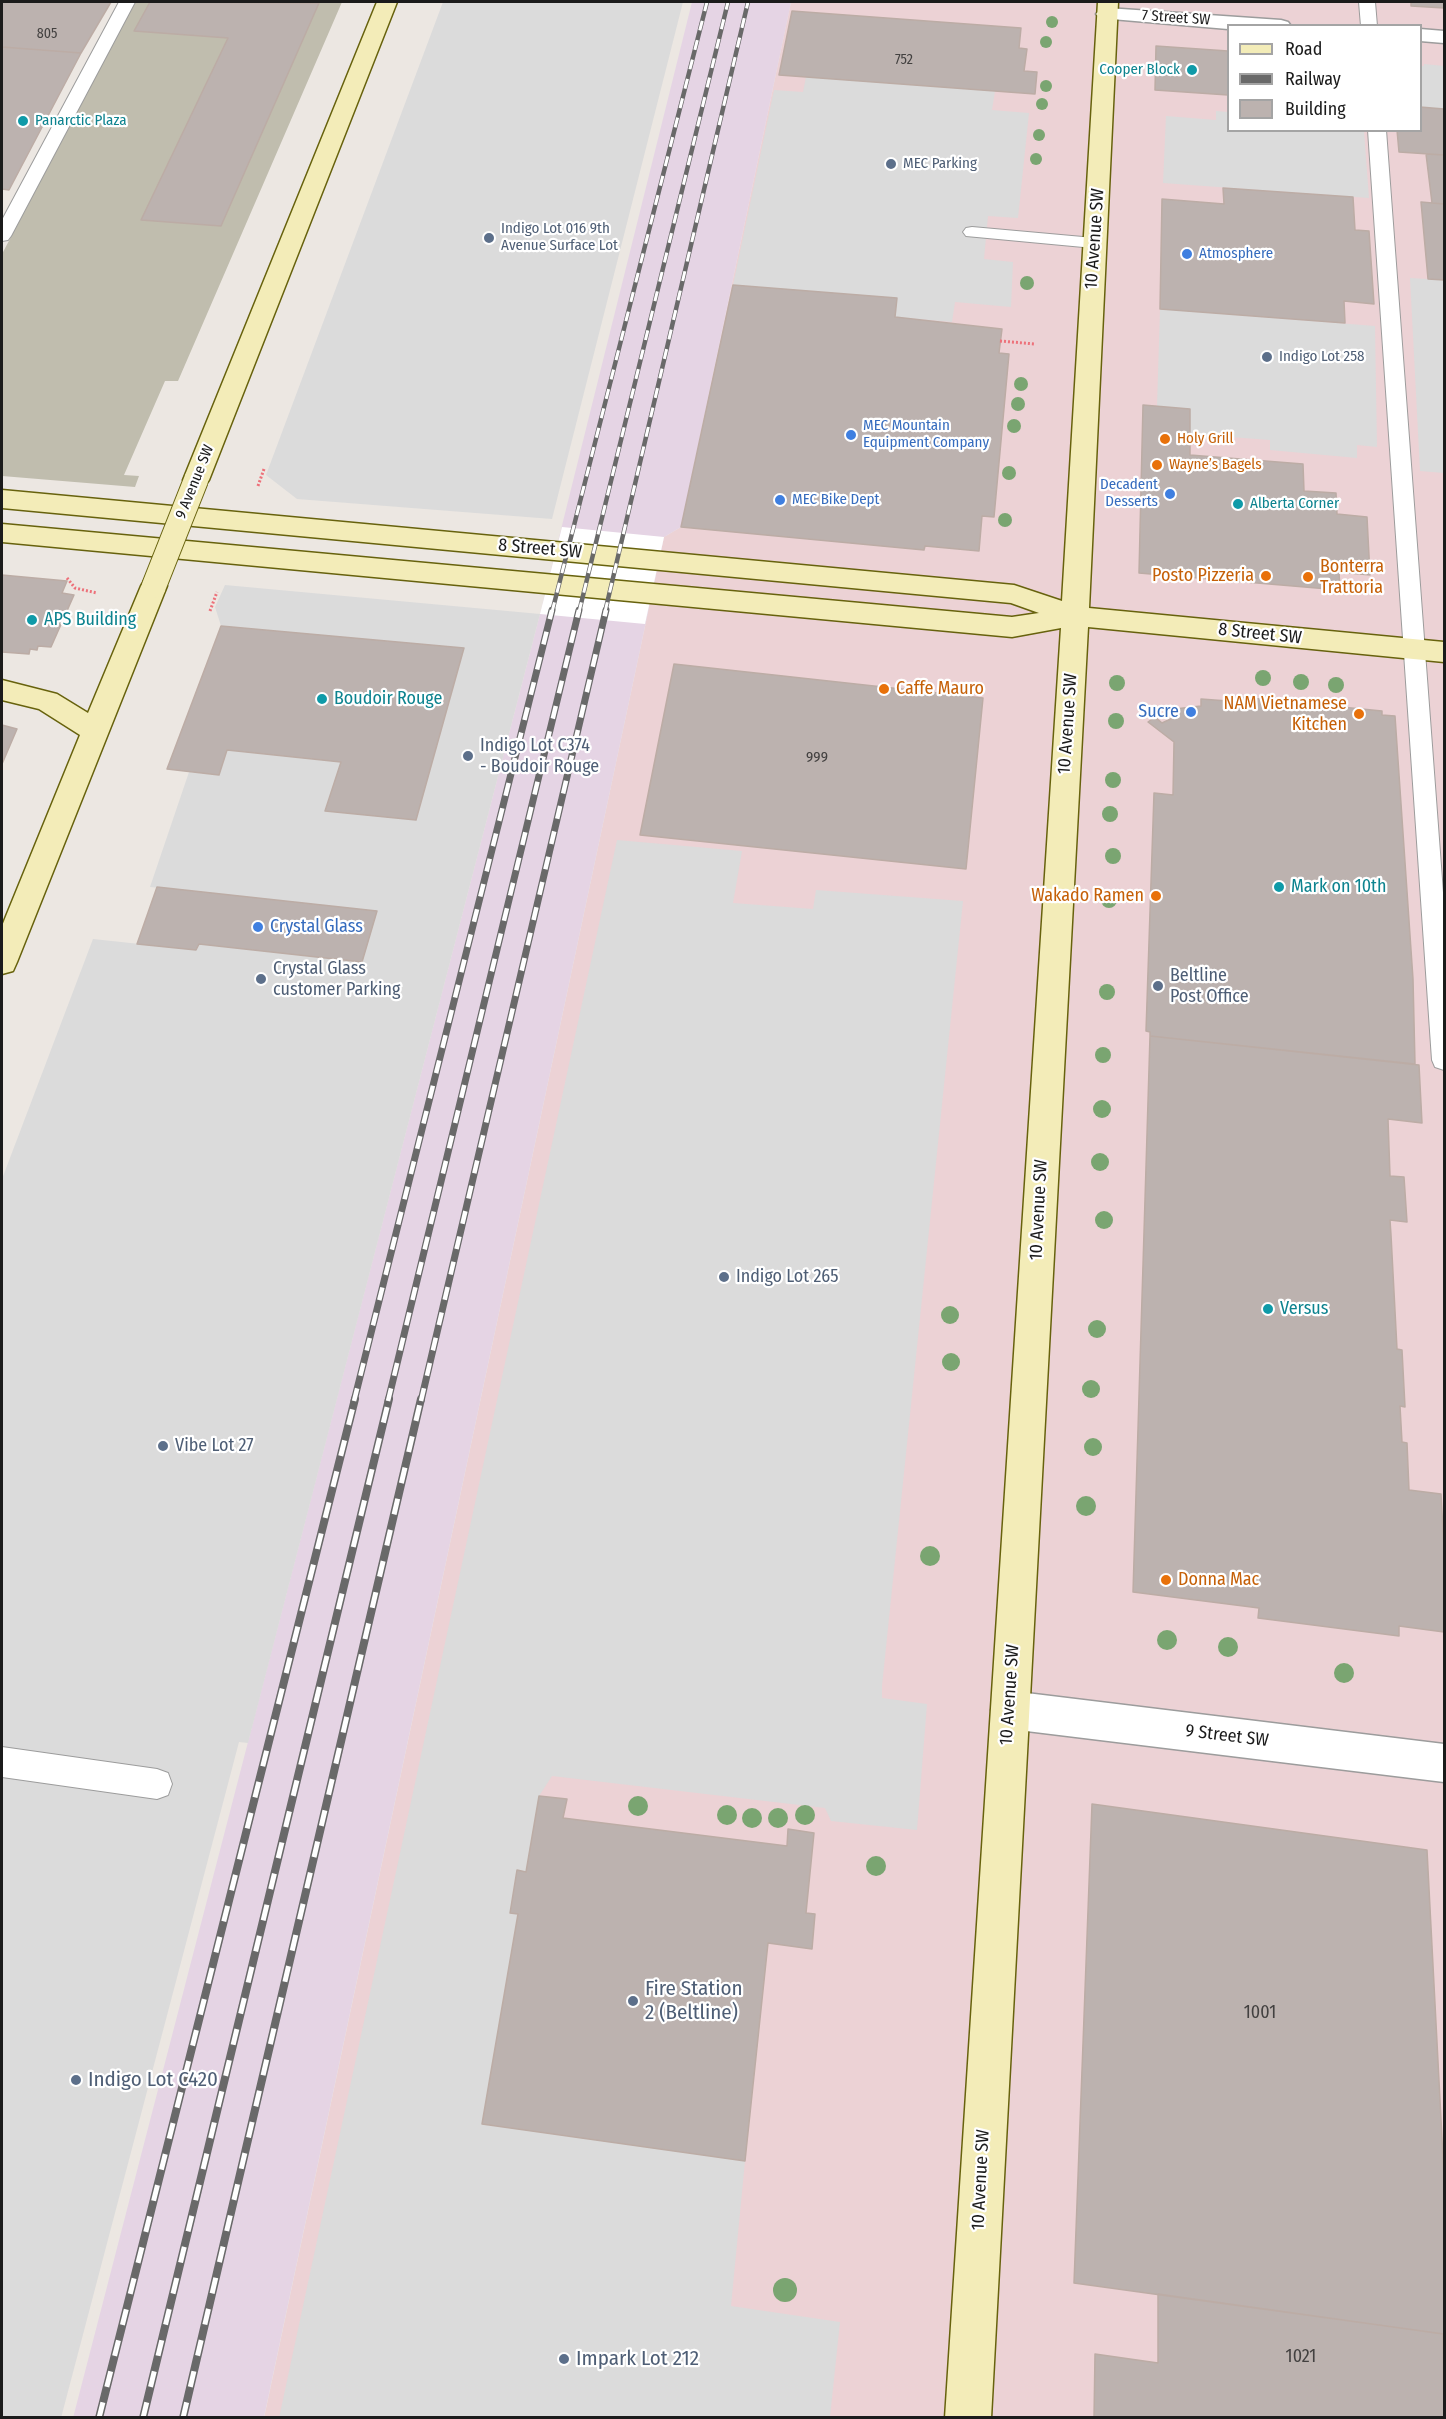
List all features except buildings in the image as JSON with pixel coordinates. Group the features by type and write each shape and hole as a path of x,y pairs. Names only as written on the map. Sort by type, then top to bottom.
{"main road":[{"name":"9 Avenue SW","path":"2,962 387,2"},
{"name":"10 Avenue SW","path":"968,2418 1075,616 1108,8"},
{"name":"8 Street SW","path":"2,499 1014,594 1075,616 1444,652"},
{"name":"8 Street SW","path":"2,533 1012,627 1075,616"},
{"path":"2,690 47,701 95,731"}],"street":[{"name":"7 Street SW","path":"1108,8 1262,24"},
{"path":"1422,35 1444,37"},
{"name":"9 Street SW","path":"1010,1710 1444,1763"}],"lane":[{"path":"2,236 127,2"},
{"path":"1367,2 1369,24"},
{"path":"1377,132 1444,1060"},
{"path":"972,232 1094,243"},
{"path":"2,1762 157,1784"}],"path":[{"path":"1000,341 1035,344"},
{"path":"210,611 220,585"}],"shaded area":[{"path":"135,2 342,2 178,381 165,381 124,475 139,476 135,487 2,476 2,254"},
{"name":"Indigo Lot 016 9th Avenue Surface Lot","path":"443,2 683,2 552,519 297,499 266,475"},
{"path":"692,2 791,2 681,527 664,537 264,2417 73,2418 540,614"},
{"path":"791,2 1444,2 1444,2417 264,2418 664,537 681,527"},
{"path":"1424,64 1444,66 1444,110 1422,108 1422,66"},
{"name":"MEC Parking","path":"806,77 995,91 992,110 1029,113 1018,218 988,216 984,259 1013,262 1011,307 955,302 952,322 895,317 897,298 733,285 774,90 803,92"},
{"path":"1216,111 1227,112 1227,132 1364,132 1369,198 1163,183 1166,116 1216,120"},
{"path":"1410,278 1444,280 1444,473 1420,471"},
{"name":"Indigo Lot 258","path":"1160,309 1375,326 1377,447 1357,445 1357,458 1270,450 1270,440 1190,434 1190,409 1157,406"},
{"path":"225,585 540,614 248,1743 239,1742 61,2418 2,2417 2,1179 93,939 196,950 199,944 362,961 376,911 150,887 189,772 219,775 227,750 341,762 326,811 416,820 464,648 221,626 215,607"},
{"path":"617,840 742,851 733,903 813,909 816,890 963,901 882,1686 882,1698 927,1704 917,1830 831,1821 825,1808 552,1776 539,1796 526,1872 517,1871 510,1912 518,1914 482,2124 745,2161 731,2306 840,2322 830,2417 279,2418"}],"pier":[{"path":"562,527 664,537 645,624 540,614"}],"railway":[{"path":"552,612 707,2"},
{"path":"579,612 728,2"},
{"path":"605,612 748,2"},
{"path":"354,1401 552,610"},
{"path":"388,1401 579,610"},
{"path":"421,1401 606,610"},
{"path":"99,2418 355,1399"},
{"path":"143,2418 389,1399"},
{"path":"183,2418 421,1399"}],"place":[{"name":"Cooper Block","path":"1192,70"},
{"name":"Panarctic Plaza","path":"23,121"},
{"name":"MEC Parking","path":"891,164"},
{"name":"Indigo Lot 016 9th Avenue Surface Lot","path":"489,238"},
{"name":"Atmosphere","path":"1187,254"},
{"name":"Indigo Lot 258","path":"1267,357"},
{"name":"MEC Mountain Equipment Company","path":"851,435"},
{"name":"Holy Grill","path":"1165,439"},
{"name":"Wayne’s Bagels","path":"1157,465"},
{"name":"Decadent Desserts","path":"1170,494"},
{"name":"MEC Bike Dept","path":"780,500"},
{"name":"Alberta Corner","path":"1238,504"},
{"name":"Posto Pizzeria","path":"1266,576"},
{"name":"Bonterra Trattoria","path":"1308,577"},
{"name":"APS Building","path":"32,620"},
{"name":"Caffe Mauro","path":"884,689"},
{"name":"Boudoir Rouge","path":"322,699"},
{"name":"Sucre","path":"1191,712"},
{"name":"NAM Vietnamese Kitchen","path":"1359,714"},
{"name":"Indigo Lot C374 - Boudoir Rouge","path":"468,756"},
{"name":"Mark on 10th","path":"1279,887"},
{"name":"Wakado Ramen","path":"1156,896"},
{"name":"Crystal Glass","path":"258,927"},
{"name":"Crystal Glass customer Parking","path":"261,979"},
{"name":"Beltline Post Office","path":"1158,986"},
{"name":"Indigo Lot 265","path":"724,1277"},
{"name":"Versus","path":"1268,1309"},
{"name":"Vibe Lot 27","path":"163,1446"},
{"name":"Donna Mac","path":"1166,1580"},
{"name":"Fire Station 2 (Beltline)","path":"633,2001"},
{"name":"Indigo Lot C420","path":"76,2080"},
{"name":"Impark Lot 212","path":"564,2359"}]}
